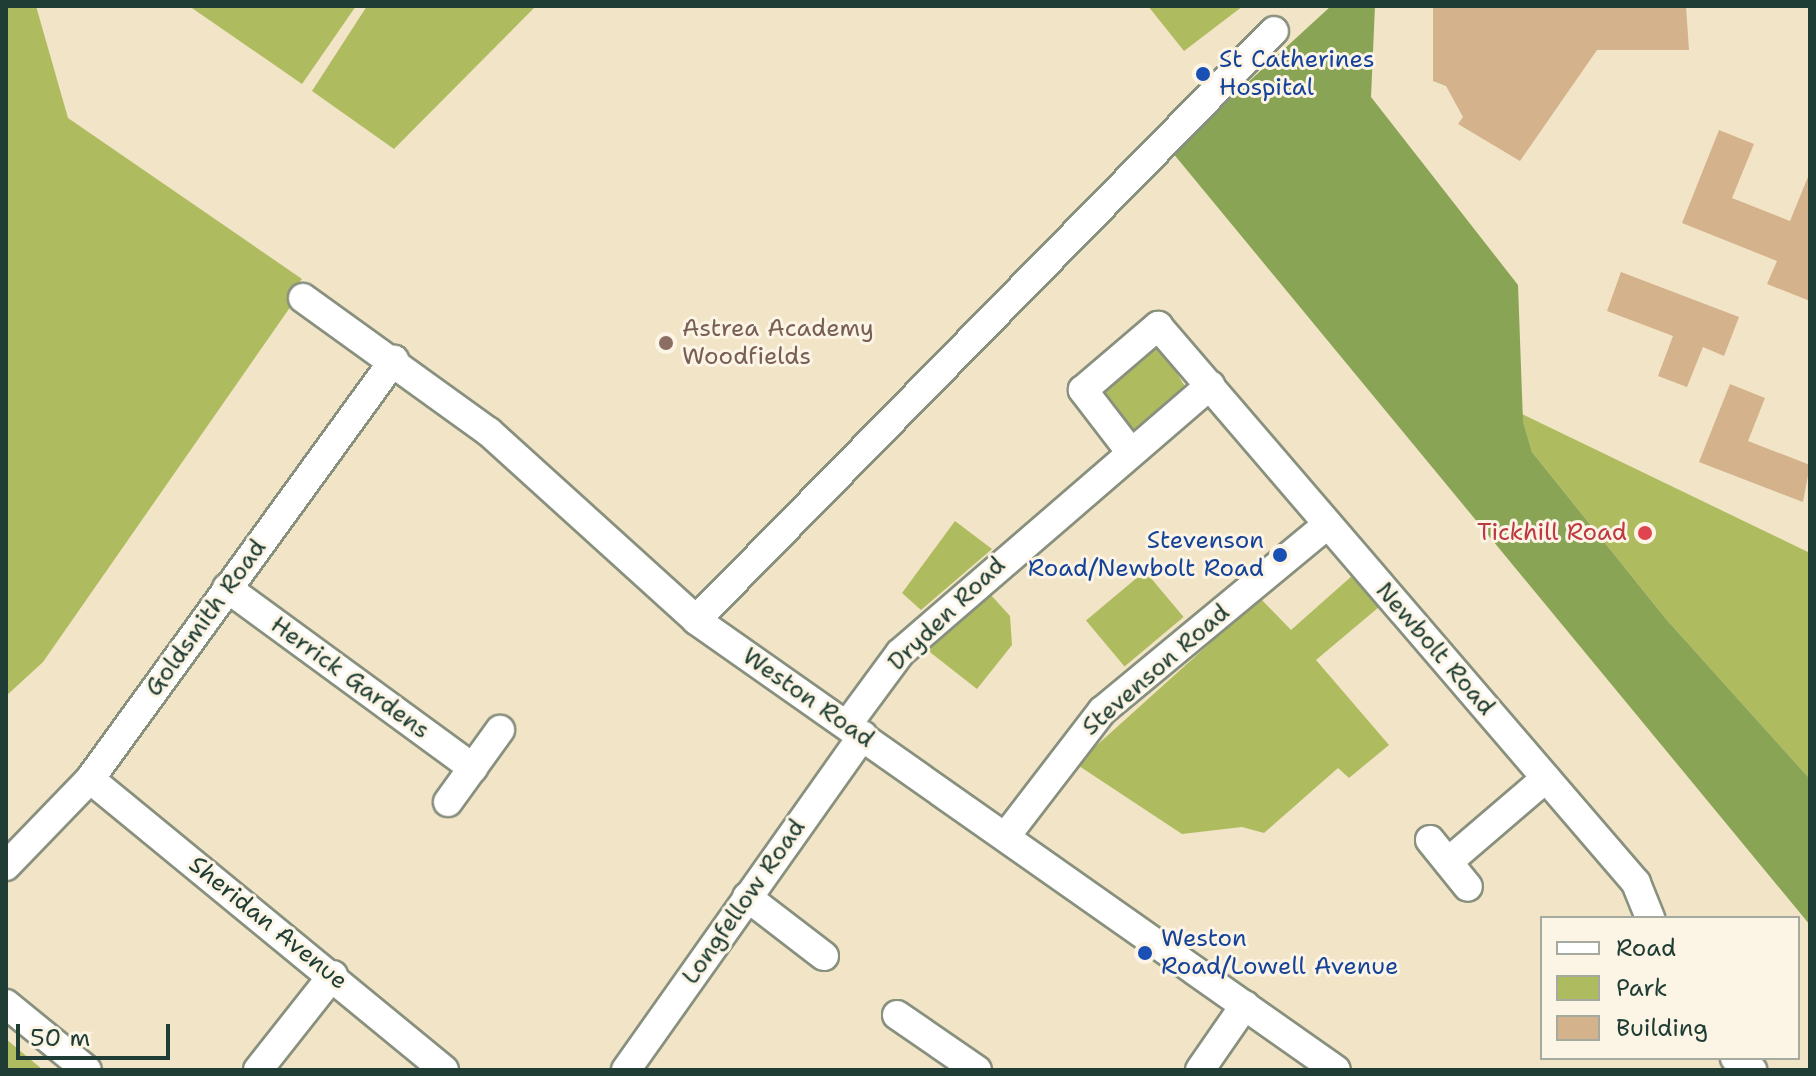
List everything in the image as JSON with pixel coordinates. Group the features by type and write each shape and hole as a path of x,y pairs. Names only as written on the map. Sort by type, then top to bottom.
{"street":[{"path":"696,620 1274,31"},
{"name":"Weston Road","path":"303,298 394,360 489,432 696,620 1336,1070"},
{"path":"1129,450 1083,390 1153,328 1163,329 1210,385"},
{"name":"Goldsmith Road","path":"6,866 90,779 394,360"},
{"name":"Dryden Road","path":"855,730 900,653 1129,450 1210,385"},
{"name":"Newbolt Road","path":"1210,385 1636,883 1649,916"},
{"name":"Stevenson Road","path":"1006,836 1102,711 1328,524"},
{"name":"Herrick Gardens","path":"227,588 473,768"},
{"path":"448,802 500,730"},
{"name":"Longfellow Road","path":"637,1066 855,730"},
{"path":"1448,862 1546,778"},
{"name":"Sheridan Avenue","path":"90,779 333,975 444,1070"},
{"path":"1430,840 1468,887"},
{"path":"747,897 824,956"},
{"path":"258,1070 333,975"},
{"path":"6,1004 87,1070"},
{"path":"1200,1070 1245,1005"},
{"path":"897,1015 977,1070"}],"green space":[{"path":"6,6 36,6 68,118 302,279 288,297 291,306 43,662 6,696"},
{"path":"189,6 356,6 302,84"},
{"path":"367,6 536,6 394,149 312,91"},
{"path":"1148,6 1243,6 1184,51"},
{"path":"1331,6 1375,6 1371,97 1518,285 1523,422 1532,452 1666,619 1810,779 1810,925 1172,152"},
{"path":"1159,344 1186,388 1141,430 1125,429 1099,383"},
{"path":"1520,413 1810,553 1810,779 1666,619 1532,452"},
{"path":"955,521 992,549 921,610 902,593"},
{"path":"1145,571 1184,617 1125,666 1086,620"},
{"path":"1353,575 1379,607 1316,660 1389,745 1349,778 1338,768 1264,833 1242,827 1182,834 1076,764 1260,598 1291,630"},
{"path":"990,594 1010,616 1012,645 977,689 926,649"},
{"path":"6,1039 43,1070 6,1070"}],"building":[{"path":"1686,6 1689,50 1597,50 1520,161 1458,124 1463,117 1446,86 1433,81 1433,8"},
{"path":"1719,130 1754,144 1732,198 1790,221 1810,172 1810,301 1767,284 1777,261 1682,223"},
{"path":"1621,272 1739,317 1724,356 1703,347 1687,387 1658,376 1673,336 1607,311"},
{"path":"1730,384 1765,398 1748,441 1810,465 1803,502 1699,462"}],"place":[{"name":"St Catherines Hospital","path":"1203,74"},
{"name":"Astrea Academy Woodfields","path":"666,343"},
{"name":"Tickhill Road","path":"1645,533"},
{"name":"Stevenson Road/Newbolt Road","path":"1280,555"},
{"name":"Weston Road/Lowell Avenue","path":"1145,953"}]}
